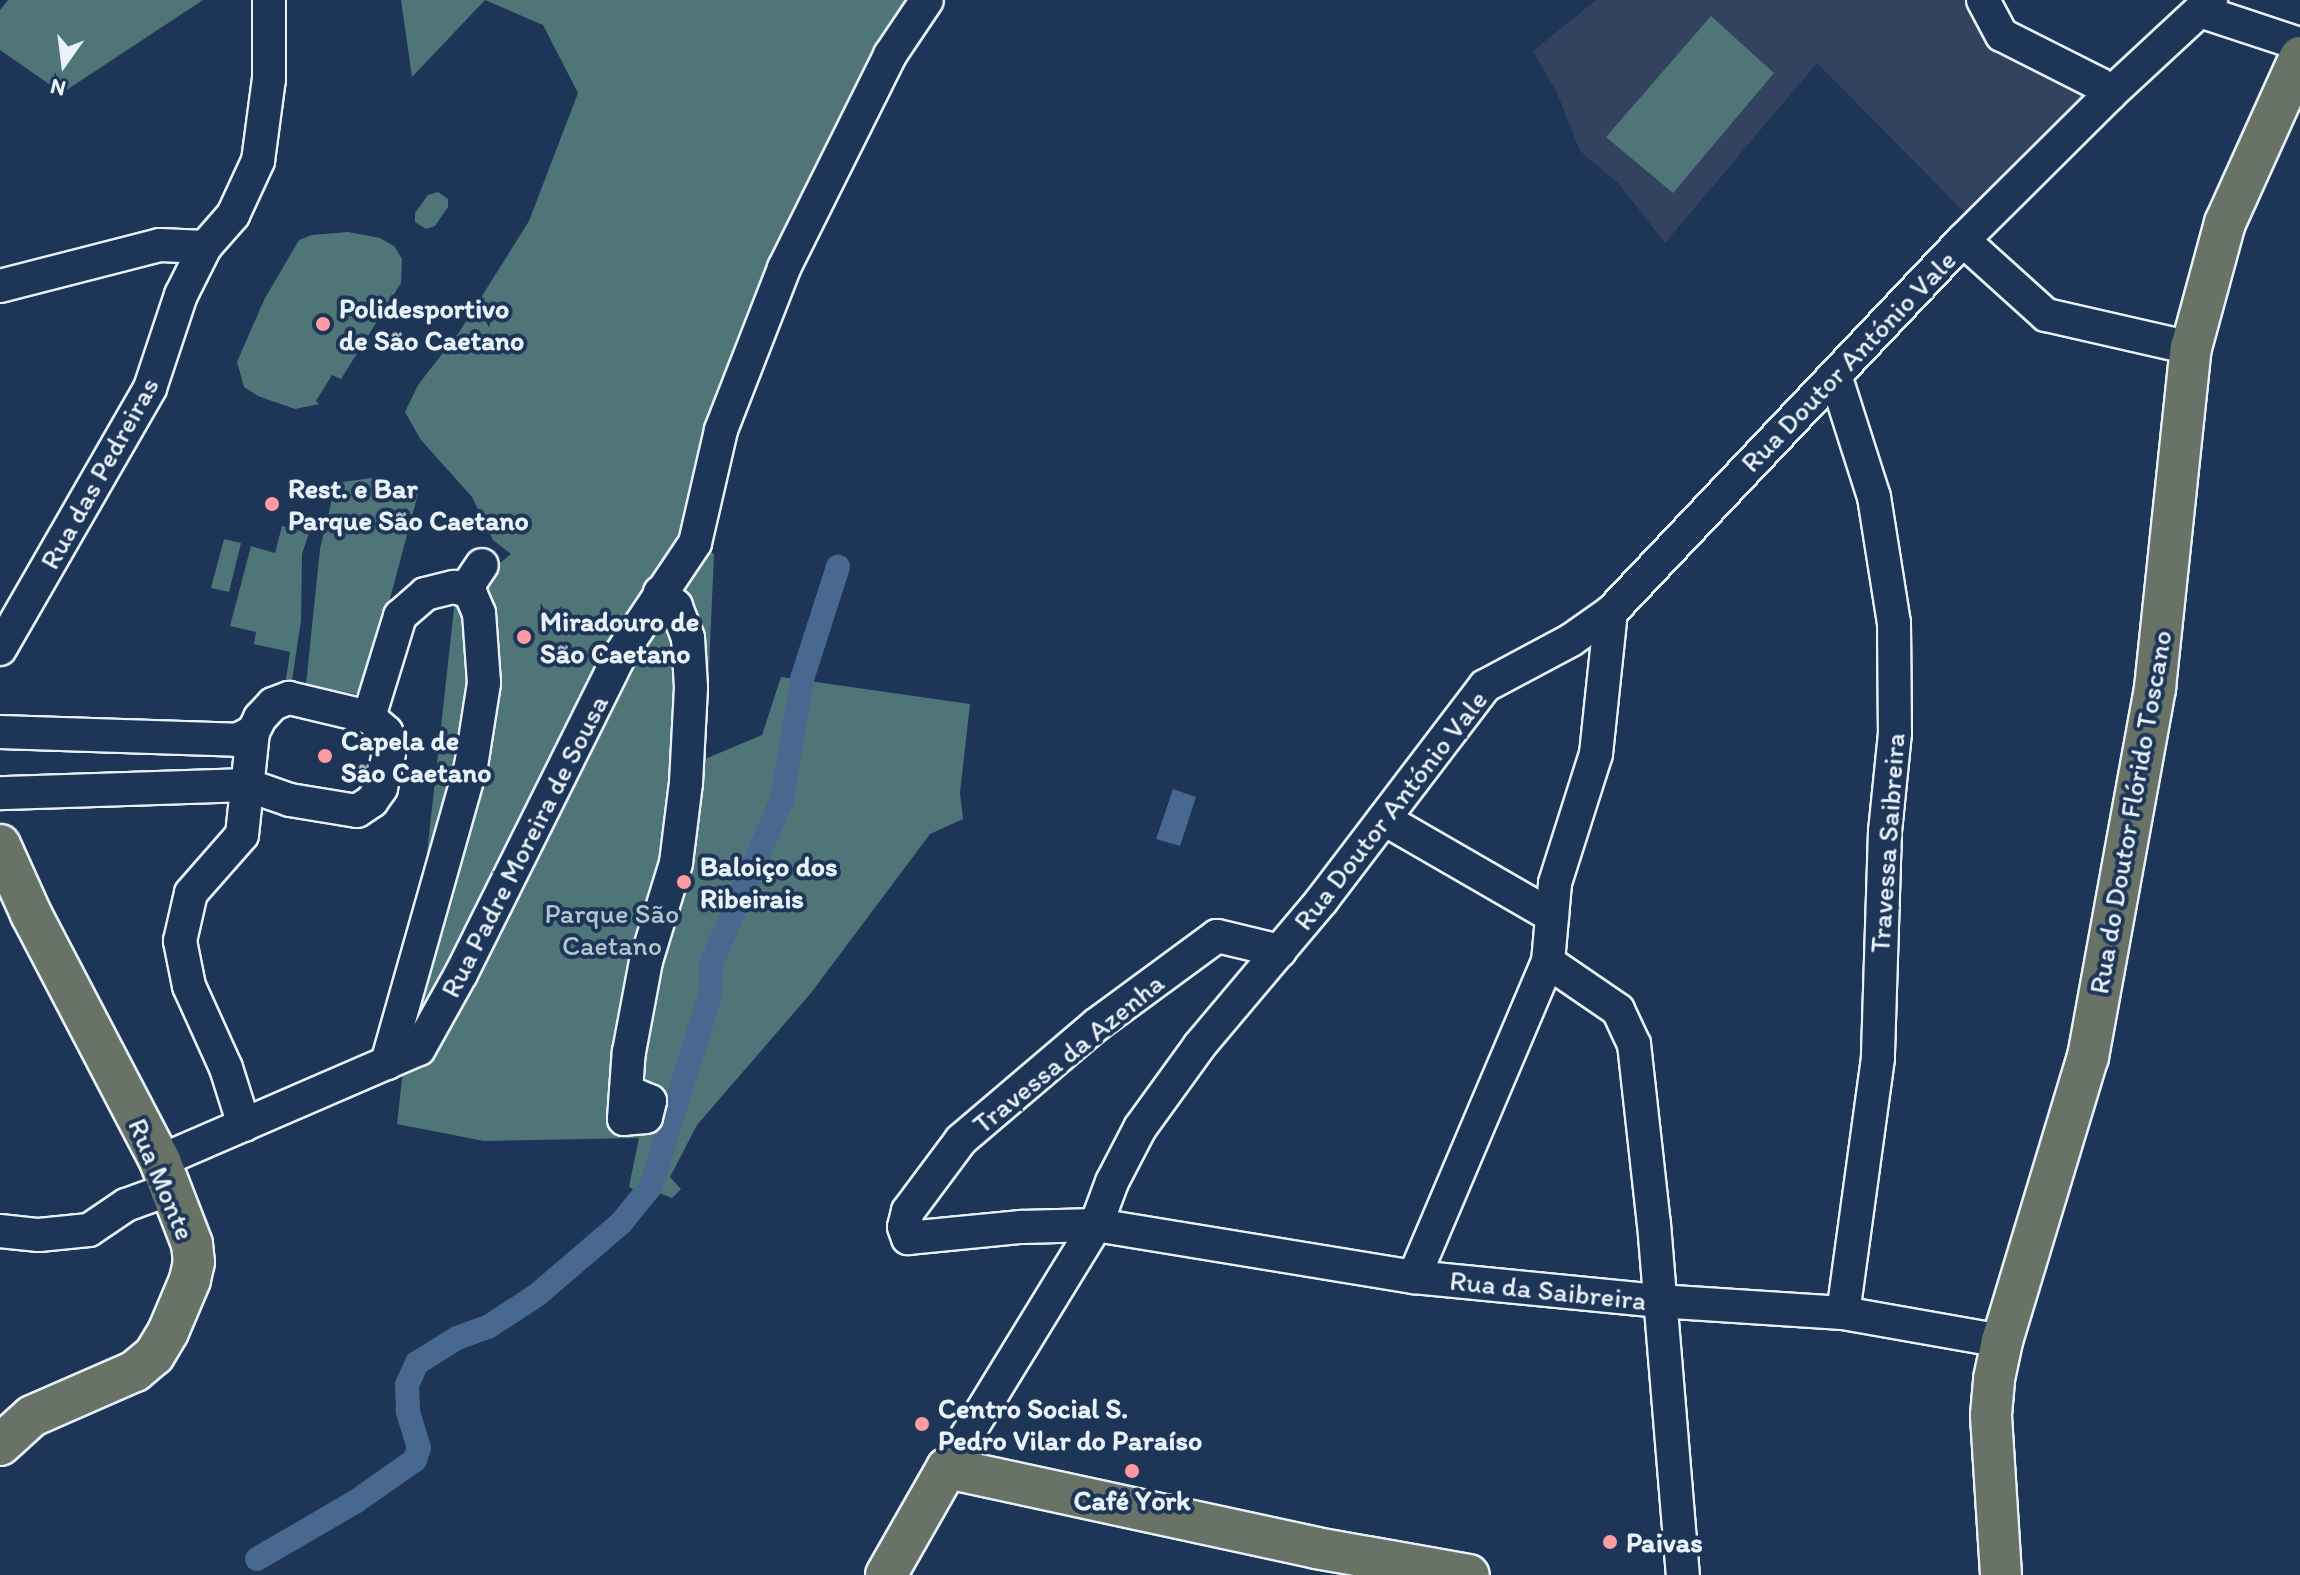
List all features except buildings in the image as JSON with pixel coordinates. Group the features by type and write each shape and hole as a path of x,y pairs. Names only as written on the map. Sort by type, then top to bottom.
{"main road":[{"name":"Rua do Doutor Flórido Toscano","path":"2001,1575 1991,1415 2002,1341 2088,1057 2155,688 2191,348 2225,223 2300,57"},
{"name":"Rua Monte","path":"0,845 31,914 165,1175 192,1244 194,1262 179,1306 154,1355 135,1371 32,1416 0,1445"},
{"name":"Rua Doutor António Vale","path":"886,1575 947,1468"},
{"path":"947,1468 1316,1548 1469,1575"}],"street":[{"name":"Rua das Pedreiras","path":"0,649 150,388 181,295 205,247 233,215 258,161 269,79 269,0"},
{"name":"Rua Padre Moreira de Sousa","path":"0,1231 39,1235 89,1230 165,1175 244,1125 419,1049 461,974 620,655 695,543 721,430 784,268 890,55 927,0"},
{"path":"1983,0 2002,35 2099,84 2110,94"},
{"path":"2205,5 2300,44"},
{"name":"Rua Doutor António Vale","path":"947,1468 1096,1225 1112,1182 1140,1128 1200,1045 1280,951 1485,686 1571,640 1611,612 1759,453 1836,378 1963,240 2205,5"},
{"path":"1963,240 2046,315 2191,348"},
{"path":"0,286 160,245 205,247"},
{"name":"Travessa Saibreira","path":"1836,378 1874,497 1894,623 1895,733 1883,859 1878,1058 1843,1313"},
{"path":"369,717 400,616 425,594 454,587 473,578 470,592 479,613 484,683 471,766 387,1063"},
{"path":"626,1091 629,1052 646,961 676,863 686,783 691,687 688,638 676,606 660,593"},
{"path":"1414,1277 1548,962 1555,883 1571,823 1596,754 1611,612"},
{"path":"0,732 237,740 253,732 273,704 289,698 369,717 386,732 389,753 381,788 372,801 357,811 290,800 247,785 0,793"},
{"path":"244,1125 226,1068 189,986 180,941 191,893 242,835 253,732"},
{"path":"1384,819 1552,916"},
{"name":"Travessa da Azenha","path":"908,1238 904,1227 908,1211 961,1140 1096,1025 1217,936 1280,951"},
{"path":"1548,962 1618,1010 1634,1044 1654,1224 1683,1575"},
{"name":"Rua da Saibreira","path":"908,1238 1021,1227 1096,1225 1414,1277 1658,1301 1843,1313 2002,1341"}],"shaded area":[{"path":"1596,0 1970,0 2090,97 1971,219 1817,63 1665,243 1619,184 1580,151 1557,93 1533,51"},
{"path":"1173,789 1196,797 1180,846 1156,839"}],"green space":[{"path":"8,0 203,0 62,93 0,50 0,10"},
{"path":"401,0 485,0 412,77"},
{"name":"Parque São Caetano","path":"485,0 927,0 784,268 689,542 714,554 705,759 762,735 781,677 970,704 960,793 963,819 930,834 811,993 697,1125 670,1177 681,1189 672,1198 659,1193 652,1199 629,1187 639,1138 484,1141 397,1124 455,600 511,554 493,540 472,497 421,440 405,412 418,385 460,331 529,221 578,93 543,25"},
{"path":"1711,16 1774,73 1673,193 1606,137"},
{"path":"438,192 448,199 448,207 435,226 426,229 415,222 415,213 428,195"},
{"path":"348,232 380,238 394,246 402,259 401,283 341,379 332,375 316,401 319,404 295,409 258,396 244,387 237,362 264,300 299,240 312,235"},
{"path":"378,477 418,494 364,696 306,684 320,549 336,483"},
{"path":"282,526 309,533 302,554 301,621 292,680 286,679 290,652 254,644 256,632 230,626 251,546 275,553"},
{"path":"224,539 241,543 229,592 211,588"}],"waterway":[{"path":"257,1559 355,1502 415,1460 419,1448 408,1411 407,1385 417,1363 457,1338 488,1327 537,1295 621,1223 651,1186 710,995 711,964 782,799 802,679 838,567"}],"place":[{"name":"Polidesportivo de São Caetano","path":"323,324"},
{"name":"Rest. e Bar Parque São Caetano","path":"272,504"},
{"name":"Miradouro de São Caetano","path":"524,637"},
{"name":"Capela de São Caetano","path":"325,756"},
{"name":"Baloiço dos Ribeirais","path":"684,882"},
{"name":"Centro Social S. Pedro Vilar do Paraíso","path":"922,1424"},
{"name":"Café York","path":"1132,1471"},
{"name":"Paivas","path":"1610,1542"}]}
